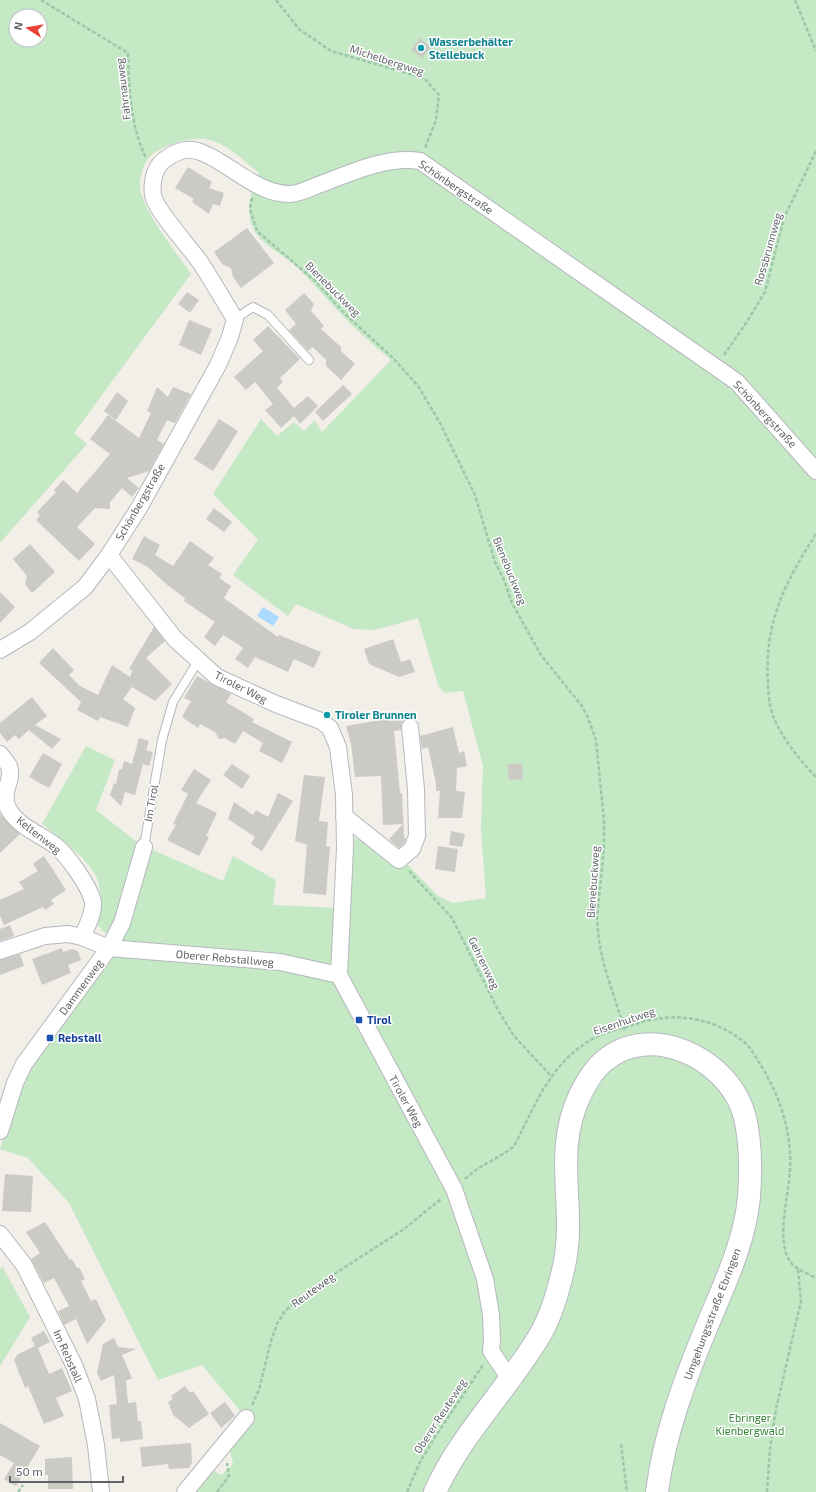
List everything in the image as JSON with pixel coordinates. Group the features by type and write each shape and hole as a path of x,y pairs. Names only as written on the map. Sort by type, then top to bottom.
{"street":[{"name":"Schönbergstraße","path":"155,172 162,161 179,150 193,149 218,160 255,184 274,193 292,194 368,166 404,159 420,161 737,382 816,471"},
{"path":"155,172 153,196 167,219 200,262 235,319"},
{"name":"Schönbergstraße","path":"0,650 30,632 85,587 109,555 139,508 218,366 230,337 235,319"},
{"name":"Tiroler Weg","path":"109,555 175,639 217,677 276,704 321,721 330,728 338,747 344,796 345,848 339,975 454,1189 485,1279 491,1315 491,1351"},
{"path":"344,816 399,860 412,850 417,836 416,789 410,727"},
{"name":"Keltenweg","path":"0,754 9,766 10,775 2,798 18,821 56,847 77,870 93,902 92,916 82,937"},
{"name":"Im Tirol","path":"109,948 122,923 144,847"},
{"name":"Oberer Rebstallweg","path":"0,951 45,936 68,934 82,937 109,948 280,962 339,975"},
{"name":"Dammenweg","path":"0,1131 4,1105 24,1064 109,948"},
{"name":"Umgehungsstraße Ebringen","path":"435,1492 459,1448 510,1379 540,1334 549,1316 565,1261 567,1234 565,1158 566,1136 571,1118 585,1086 595,1070 626,1038 646,1045 666,1046 684,1050 701,1059 717,1071 730,1087 742,1108 747,1135 750,1174 749,1199 733,1263 683,1388 668,1442 657,1492"},
{"name":"Im Rebstall","path":"0,1234 24,1265 60,1336 84,1392 96,1445 101,1492"},
{"path":"491,1351 510,1379"},
{"path":"185,1492 246,1418"}],"lane":[{"path":"235,319 253,307 268,316 309,360"},
{"name":"Im Tirol","path":"144,847 162,740 173,702 198,661"}],"path":[{"name":"Fahrnauweg","path":"41,0 128,53 130,94 138,142 155,172"},
{"name":"Michelbergweg","path":"276,0 299,29 331,51 424,78 439,95 436,120 420,161"},
{"path":"795,0 816,51"},
{"name":"Rossbrunnweg","path":"716,367 765,292 784,218 816,151"},
{"name":"Bienebuckweg","path":"255,184 250,209 257,231 315,281 345,314 393,358 418,386 440,423 475,495 495,562 504,580 512,603 541,655 581,705 587,716 596,740 604,821 604,848 597,918 598,933 604,965 626,1038"},
{"path":"816,534 787,581 775,611 770,631 767,667 768,691 774,717 798,757 816,777"},
{"name":"Gehrenweg","path":"399,860 452,918 498,1010 510,1030 551,1076"},
{"name":"Eisenhutweg","path":"454,1189 475,1169 506,1154 514,1146 551,1076 562,1062 585,1045 597,1037 626,1038 660,1017 675,1016 691,1018 724,1030 745,1043 754,1054 780,1102 787,1126 791,1169 784,1228 785,1248 789,1260 798,1269 816,1278"},
{"name":"Reuteweg","path":"246,1418 259,1390 271,1341 277,1324 285,1311 308,1290 404,1229 454,1189"},
{"path":"767,1492 770,1449 776,1409 801,1301 798,1269"},
{"name":"Oberer Reuteweg","path":"406,1492 431,1443 491,1351"},
{"path":"621,1444 627,1492"},
{"path":"217,1492 229,1476 226,1459 219,1452"},
{"path":"18,1492 23,1485"}],"green space":[{"name":"Ebringer Kienbergwald","path":"0,0 816,0 816,1492 191,1492 213,1470 221,1475 233,1464 229,1447 246,1418 202,1365 158,1380 69,1203 28,1158 0,1149 26,1073 47,1041 105,969 119,949 131,923 151,849 223,881 233,856 276,880 273,905 340,908 352,838 363,840 391,865 395,866 404,861 438,896 453,903 486,898 481,829 483,766 463,691 444,693 438,685 418,618 375,630 354,629 296,604 288,616 233,575 258,540 213,494 261,419 277,436 294,422 304,431 315,420 322,432 391,360 349,323 296,266 264,243 256,233 252,225 249,210 251,195 259,173 220,144 200,138 184,140 160,149 154,153 149,157 143,168 140,189 143,199 154,221 191,274 74,433 87,444 0,543"},
{"path":"86,746 115,760 96,810 137,842 128,880 109,934 104,932 97,924 100,894 96,875 75,851 42,824"},
{"path":"2,1266 30,1317 0,1366 0,1270"}],"water":[{"path":"263,607 279,617 273,626 257,616"}],"building":[{"name":"Wasserbehälter Stellebuck","path":"420,38 431,47 422,58 411,50"},
{"path":"188,167 212,182 209,188 224,193 220,206 213,204 209,214 192,202 194,199 175,188"},
{"path":"247,228 274,263 241,288 233,277 231,268 222,264 214,252"},
{"path":"187,292 199,300 190,313 178,304"},
{"path":"304,293 314,304 311,311 324,326 321,329 341,347 341,351 355,364 341,380 326,366 326,360 313,347 308,351 289,330 296,324 285,310"},
{"path":"189,320 212,329 201,355 179,345"},
{"path":"268,326 300,359 280,378 283,382 277,388 294,408 308,396 318,406 300,424 294,416 281,428 265,410 273,404 255,382 246,390 234,377 263,351 253,340"},
{"path":"343,385 352,394 323,421 315,412"},
{"path":"157,387 168,397 173,387 191,394 175,423 167,420 157,440 164,444 149,471 127,478 139,488 132,497 122,488 110,502 110,509 95,508 77,527 95,544 79,561 36,520 40,516 37,512 56,492 54,490 63,480 77,493 110,454 90,439 108,415 139,438 151,413 147,411"},
{"path":"117,392 128,401 116,420 104,411"},
{"path":"219,419 238,431 213,471 194,459"},
{"path":"214,508 232,522 224,532 206,519"},
{"path":"144,536 160,545 155,555 173,566 190,541 214,558 208,565 222,574 219,578 231,586 224,598 278,637 279,635 321,652 314,668 294,659 288,672 255,657 248,668 235,659 243,648 233,641 223,635 215,646 204,637 215,622 184,601 185,598 166,584 148,567 132,559"},
{"path":"30,544 55,572 32,593 25,584 27,576 13,559"},
{"path":"0,592 15,607 0,623"},
{"path":"154,627 165,641 146,658 172,684 155,701 132,687 123,699 135,708 128,727 100,717 98,721 77,710 81,702 39,663 53,648 74,670 69,675 80,686 98,695 112,665 130,677 133,669 131,671 129,669"},
{"path":"393,639 401,662 410,659 415,672 399,677 369,664 364,649"},
{"path":"197,676 231,694 226,702 254,719 252,722 292,742 282,763 259,751 263,743 243,731 235,744 225,738 219,739 215,732 200,724 198,728 182,717 191,701 184,698"},
{"path":"32,697 47,716 35,725 61,739 52,749 29,730 19,739 15,735 7,742 0,733 0,723"},
{"path":"405,713 406,719 401,723 401,730 394,731 400,793 402,793 404,837 406,839 399,848 389,839 403,824 383,825 381,776 355,777 351,744 346,726 392,718 391,715"},
{"path":"453,727 459,753 464,751 467,766 457,768 456,791 465,792 462,818 438,818 440,791 436,791 436,783 428,747 422,749 420,736"},
{"path":"139,738 149,741 146,750 153,752 149,766 143,764 135,795 125,792 121,806 110,795 114,783 116,784 119,769 122,769 124,761 132,764"},
{"path":"43,753 62,764 49,788 29,777"},
{"path":"522,763 523,779 509,780 507,765"},
{"path":"232,764 250,776 242,789 223,775"},
{"path":"194,769 211,780 196,803 217,813 206,836 209,837 199,856 167,840 176,825 173,824 188,794 181,790"},
{"path":"304,775 325,777 319,821 328,822 326,846 330,847 326,895 303,893 307,845 295,841"},
{"path":"278,793 293,801 262,851 251,844 255,837 228,819 234,802 253,815 256,810 268,817"},
{"path":"0,814 20,834 0,853"},
{"path":"451,831 465,834 462,847 449,845"},
{"path":"438,846 458,849 455,872 435,869"},
{"path":"44,856 66,890 51,900 54,904 45,910 43,907 4,925 0,916 0,900 24,889 19,882 38,871 33,864"},
{"path":"10,925 14,936 0,941 0,929"},
{"path":"62,948 63,952 72,949 78,951 81,960 68,965 71,973 42,985 32,959"},
{"path":"20,954 24,966 0,975 0,960"},
{"path":"5,1174 33,1176 31,1212 2,1211"},
{"path":"45,1222 70,1260 72,1259 77,1268 79,1267 85,1279 81,1281 91,1301 96,1299 106,1320 87,1344 76,1319 64,1325 58,1311 69,1306 54,1278 44,1283 31,1259 40,1253 26,1232"},
{"path":"44,1331 50,1342 38,1348 49,1374 62,1368 72,1391 56,1398 64,1416 44,1424 28,1386 25,1388 14,1360 18,1354 35,1346 31,1338"},
{"path":"114,1338 118,1347 136,1349 122,1355 132,1378 126,1381 128,1403 136,1402 138,1421 141,1421 143,1439 120,1442 120,1438 112,1439 109,1405 117,1404 114,1375 101,1381 97,1373 103,1344"},
{"path":"185,1386 190,1393 193,1391 209,1414 189,1428 173,1415 168,1402 173,1399 171,1396"},
{"path":"225,1402 235,1416 221,1428 210,1413"},
{"path":"0,1423 40,1446 16,1486 4,1479 14,1463 0,1455"},
{"path":"191,1443 192,1463 189,1468 169,1469 168,1464 142,1467 140,1447"},
{"path":"72,1457 73,1489 48,1489 48,1475 45,1475 45,1459"}],"place":[{"name":"Wasserbehälter Stellebuck","path":"421,48"},
{"name":"Tiroler Brunnen","path":"327,715"},
{"name":"Tirol","path":"359,1020"},
{"name":"Rebstall","path":"50,1038"}]}
